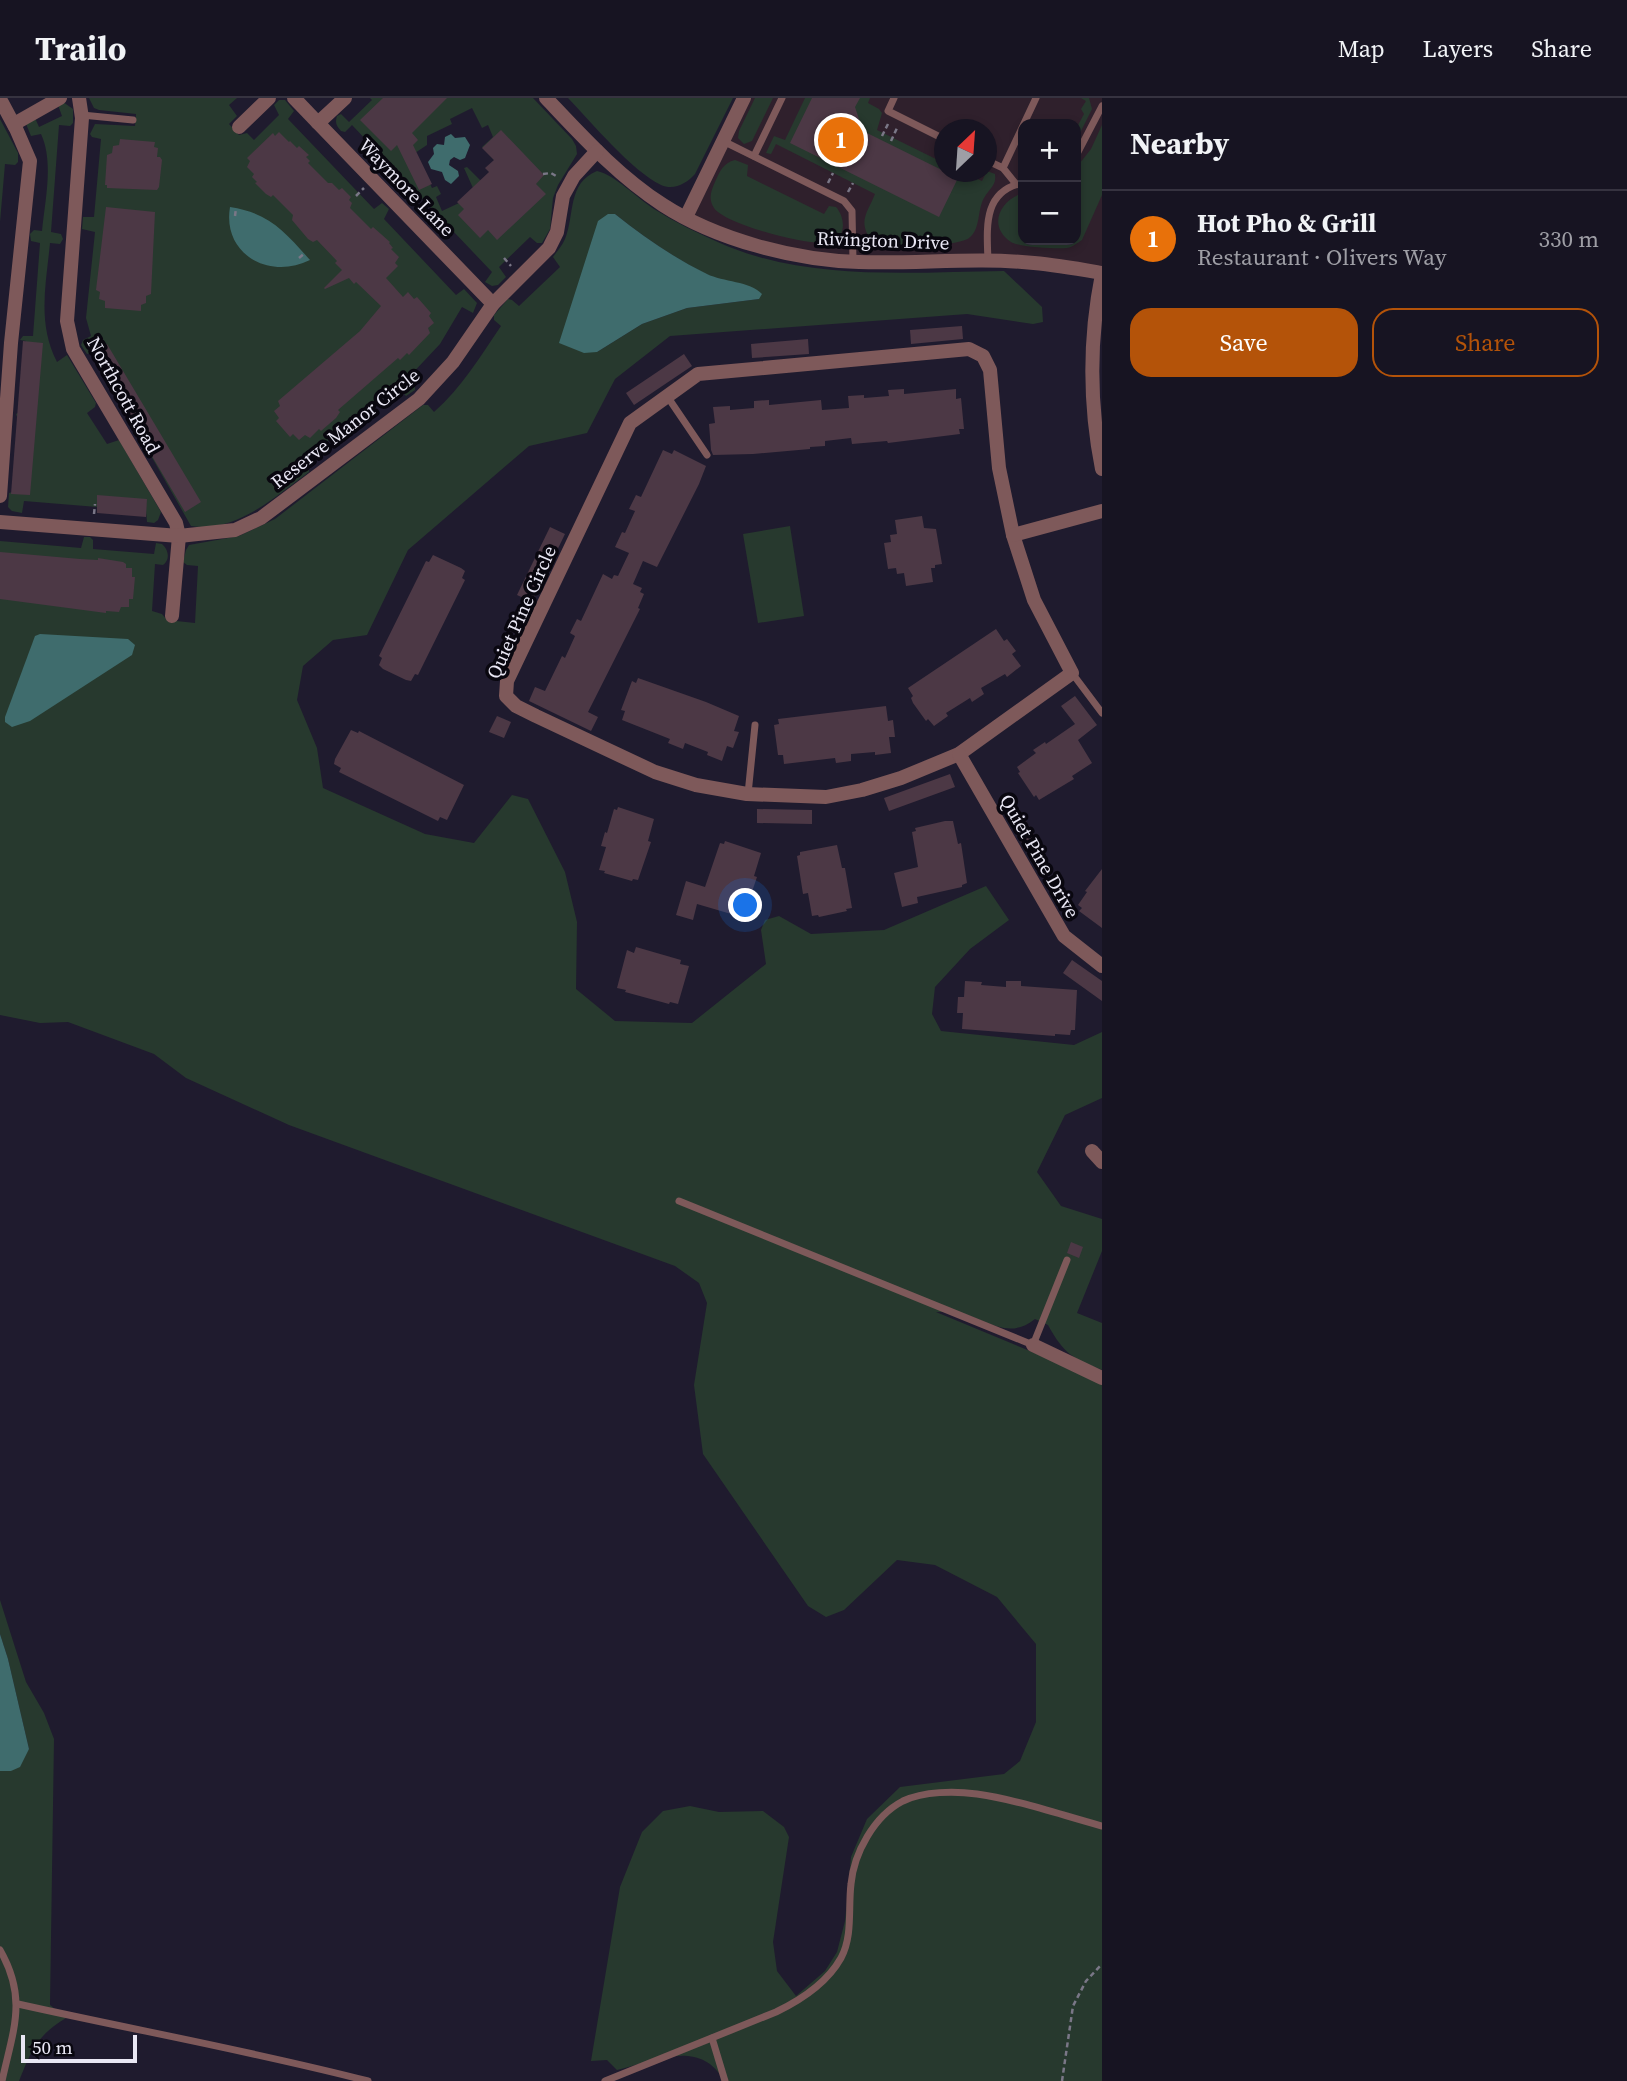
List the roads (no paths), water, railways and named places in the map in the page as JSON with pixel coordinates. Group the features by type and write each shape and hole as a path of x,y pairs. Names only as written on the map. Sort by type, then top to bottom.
{"street":[{"path":"15,127 15,124 60,98"},
{"name":"Northcott Road","path":"79,98 82,115 67,321 73,349 174,520 179,536"},
{"path":"239,127 269,98"},
{"name":"Waymore Lane","path":"294,98 493,304"},
{"path":"318,123 345,98"},
{"name":"Rivington Drive","path":"546,98 597,151 664,206 752,246 808,257 853,262 1033,262 1102,273"},
{"path":"686,217 744,98"},
{"path":"0,99 30,162 6,343 0,496"},
{"name":"Reserve Manor Circle","path":"0,522 179,536 234,530 261,518 419,399 453,362 493,304 549,248 557,232 563,196 574,176 597,151"},
{"path":"1102,273 1094,312 1090,371 1102,468"},
{"name":"Quiet Pine Circle","path":"969,349 977,352 983,356 990,370 999,468 1013,536 1034,600 1072,673 959,754 901,778 827,797 747,794 696,785 655,772 516,706 506,696 507,681 630,423 698,374 969,349"},
{"path":"1013,536 1102,511"},
{"path":"172,616 179,536"},
{"name":"Quiet Pine Drive","path":"959,754 1064,936 1102,966"},
{"path":"1033,1345 1102,1378"}],"lane":[{"path":"754,156 782,98"},
{"path":"894,98 888,111 934,134"},
{"path":"1003,168 1036,98"},
{"path":"1081,146 1102,106"},
{"path":"82,115 133,120"},
{"path":"723,141 844,201 852,211 853,262"},
{"path":"997,165 1018,182"},
{"path":"988,261 988,213 993,202 1018,185"},
{"path":"667,396 707,455"},
{"path":"1072,673 1102,713"},
{"path":"747,794 755,725"},
{"path":"679,1201 1033,1345 1067,1261"},
{"path":"605,2081 798,2002 827,1978 842,1957 849,1930 851,1883 863,1843 888,1812 904,1801 928,1795 977,1794 1102,1826"},
{"path":"0,1950 15,1982 18,2004 2,2081"},
{"path":"18,2004 148,2033 241,2049 368,2081"},
{"path":"712,2038 725,2081"}],"place":[{"name":"Hot Pho & Grill","path":"841,140"}]}
